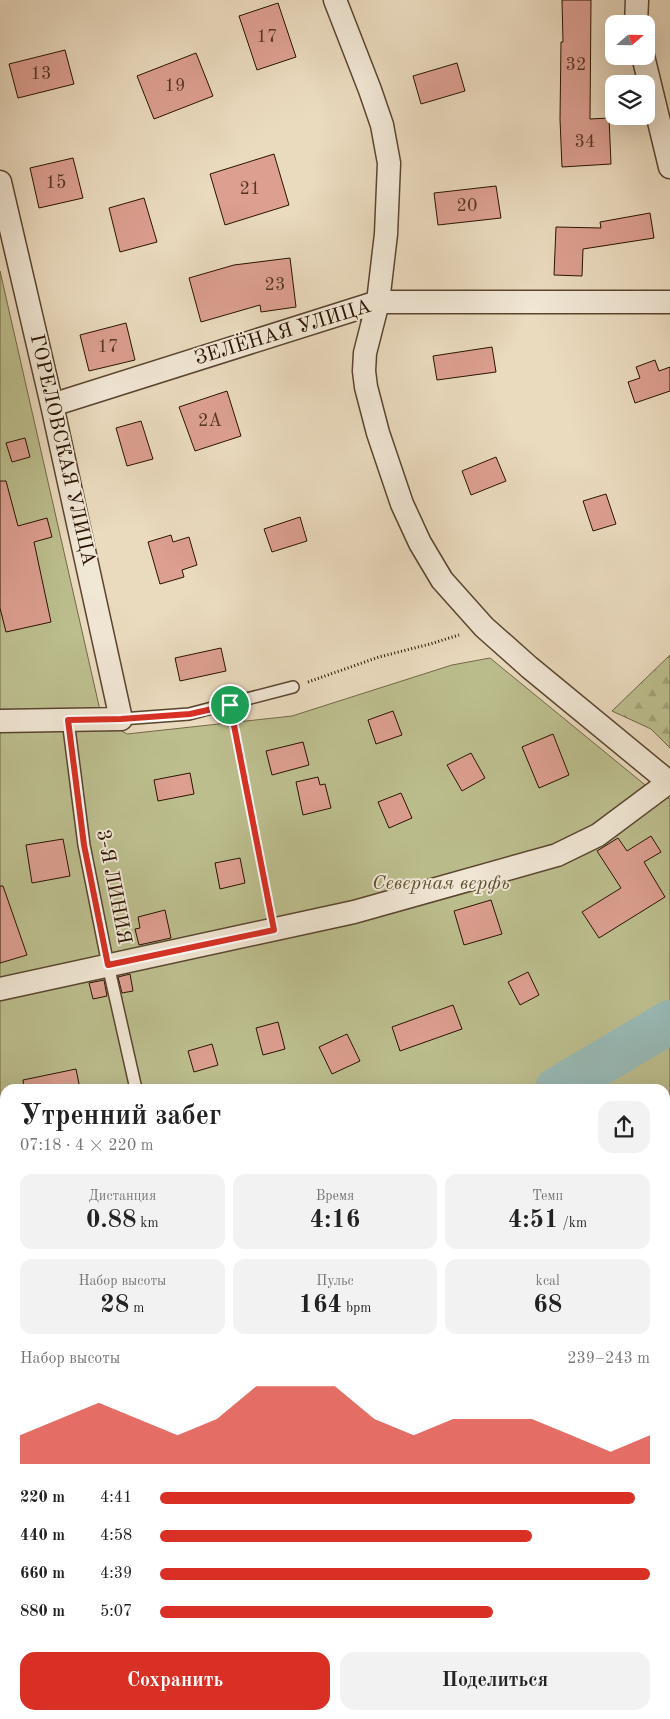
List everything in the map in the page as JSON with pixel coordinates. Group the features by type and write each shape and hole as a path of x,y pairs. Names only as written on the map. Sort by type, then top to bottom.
{"street":[{"path":"0,989 354,912 558,855 598,835 670,782 529,667 484,627 442,580 420,543 402,504 378,433 366,386 364,370 365,353 378,302 386,234 389,163 382,125 335,0"},
{"path":"636,15 637,0"},
{"path":"645,65 670,168"},
{"name":"ГОРЕЛОВСКАЯ УЛИЦА","path":"0,182 52,405 121,719"},
{"name":"ЗЕЛЁНАЯ УЛИЦА","path":"52,405 378,302 670,302"},
{"path":"0,721 121,719"}],"lane":[{"path":"121,719 190,714 293,687"},
{"name":"3-Я ЛИНИЯ","path":"68,720 84,845 108,965 135,1084"}],"path":[{"path":"293,687 379,657 430,644 484,627"},
{"path":"230,705 274,930"}],"green space":[{"name":"Северная верфь","path":"0,271 102,719 127,734 292,716 452,665 490,658 655,793 670,799 670,1084 0,1084"},
{"path":"670,655 670,748 651,729 612,711"}],"building":[{"path":"562,0 591,0 590,119 605,118 605,125 609,125 611,164 562,167 560,119 561,42 563,42"},
{"path":"278,3 296,57 257,70 239,16"},
{"path":"65,50 74,84 18,98 9,64"},
{"path":"196,53 213,96 154,119 137,76"},
{"path":"457,63 465,91 421,104 413,76"},
{"path":"274,154 289,205 225,225 210,174"},
{"path":"73,158 83,198 39,208 30,168"},
{"path":"496,186 501,218 438,225 434,193"},
{"path":"144,198 157,242 120,252 109,208"},
{"path":"650,213 654,238 583,249 582,276 554,275 556,227 601,228 600,222"},
{"path":"290,258 296,307 261,312 260,305 201,322 189,278 234,265"},
{"path":"126,323 135,360 89,371 80,335"},
{"path":"492,347 496,372 437,380 433,356"},
{"path":"655,360 659,371 670,367 670,391 635,403 628,382 640,378 636,367"},
{"path":"227,391 241,436 195,451 179,407"},
{"path":"141,421 153,459 127,466 116,428"},
{"path":"25,438 30,457 12,462 6,443"},
{"path":"496,457 506,481 471,495 462,471"},
{"path":"0,481 6,481 18,526 47,518 52,537 34,542 51,622 6,632 0,608"},
{"path":"606,494 616,524 593,531 583,501"},
{"path":"300,517 307,541 272,552 264,529"},
{"path":"171,535 173,542 189,537 197,565 182,570 184,577 160,584 148,542"},
{"path":"221,648 226,671 180,681 175,658"},
{"path":"393,711 402,735 376,744 368,720"},
{"path":"553,734 569,775 539,788 522,747"},
{"path":"303,742 309,765 272,775 266,751"},
{"path":"471,753 485,778 462,791 447,765"},
{"path":"190,773 194,794 158,801 154,780"},
{"path":"318,777 320,785 325,784 331,808 303,815 296,782"},
{"path":"401,793 412,818 389,828 378,802"},
{"path":"651,836 661,852 644,862 665,897 599,938 582,912 621,888 597,851 618,838 627,851"},
{"path":"63,839 70,876 32,883 26,845"},
{"path":"240,858 245,883 220,889 215,863"},
{"path":"0,886 3,886 27,955 0,963"},
{"path":"491,900 502,934 464,945 454,911"},
{"path":"165,910 171,938 139,945 135,929 140,928 138,917"},
{"path":"528,972 539,995 520,1005 508,982"},
{"path":"130,974 133,991 122,993 118,977"},
{"path":"104,980 107,996 93,999 89,983"},
{"path":"453,1005 462,1029 400,1051 392,1027"},
{"path":"278,1022 285,1049 263,1055 256,1028"},
{"path":"347,1034 360,1061 332,1074 319,1047"},
{"path":"212,1044 218,1065 194,1072 188,1051"},
{"path":"76,1069 79,1084 23,1084 23,1080"}],"waterway":[{"path":"565,1084 670,1022"}],"route":[{"path":"230,705 274,930 108,965 84,845 68,720 121,719 190,714 230,705"}]}
